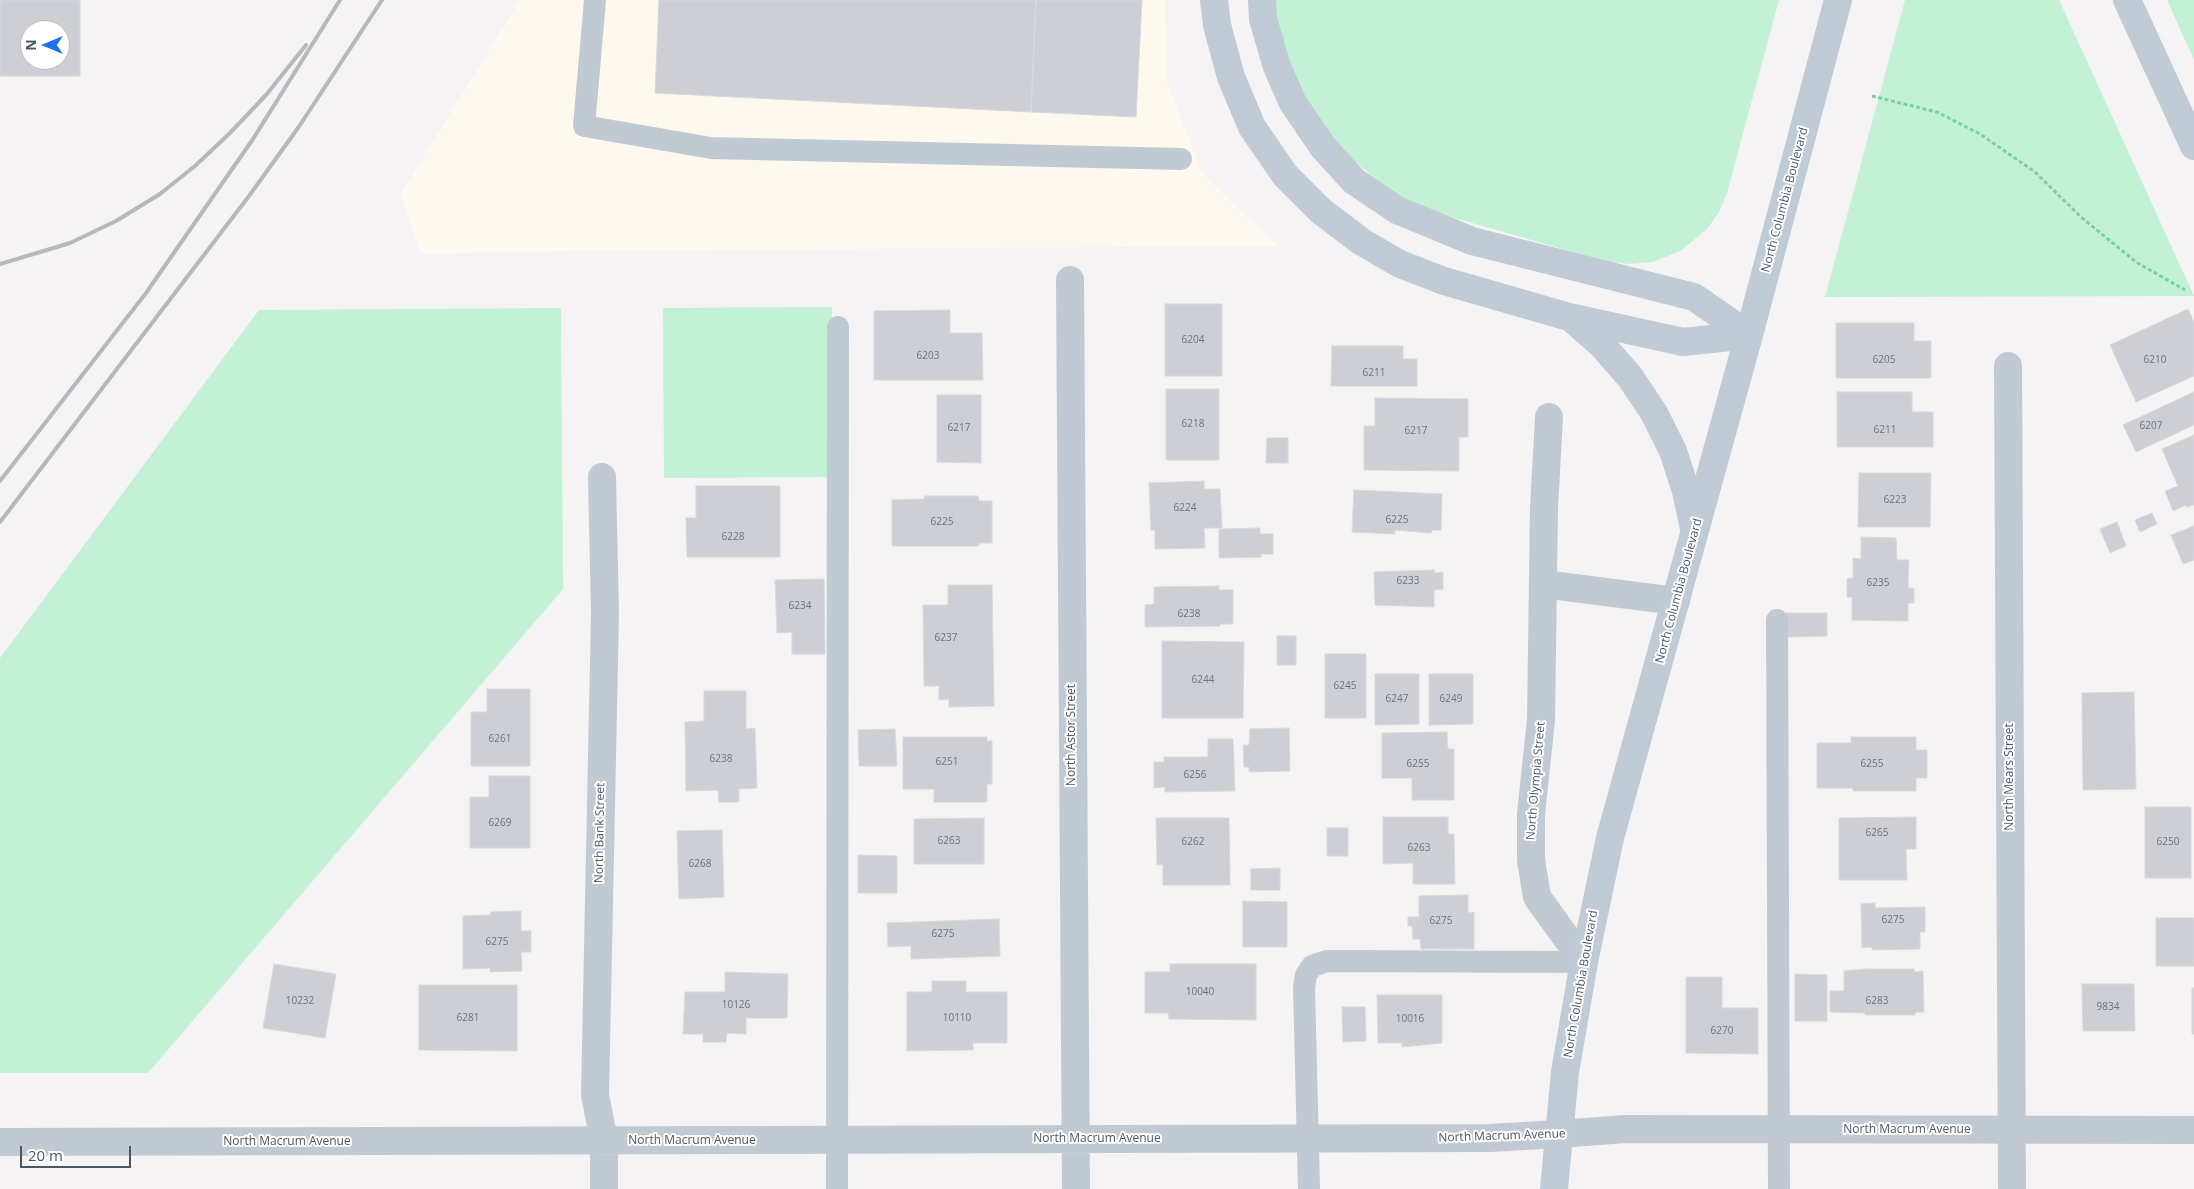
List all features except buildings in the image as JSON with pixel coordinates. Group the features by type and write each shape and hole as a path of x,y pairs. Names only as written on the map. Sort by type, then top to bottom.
{"main road":[{"path":"1214,0 1217,25 1231,77 1252,126 1285,175 1321,211 1362,242 1400,264 1444,281 1570,317 1683,342 1749,335"},
{"path":"1262,0 1263,19 1277,67 1293,103 1323,147 1362,186 1397,210 1472,242 1694,297 1749,335"},
{"name":"North Columbia Boulevard","path":"1554,1189 1564,1072 1584,962 1610,838 1749,335 1838,0"},
{"path":"2127,0 2194,146"},
{"path":"1570,317 1602,345 1630,377 1654,413 1673,451 1686,491 1695,533"}],"street":[{"name":"North Astor Street","path":"1070,280 1074,1139 1076,1189"},
{"name":"North Mears Street","path":"2008,366 2012,1189"},
{"name":"North Olympia Street","path":"1549,417 1544,508 1541,720 1530,814 1530,860 1537,897 1584,962"},
{"name":"North Bank Street","path":"602,477 605,613 595,1095 604,1141 604,1189"},
{"path":"1543,584 1676,601"},
{"name":"North Macrum Avenue","path":"0,1142 1490,1138 1626,1130 2194,1130"}],"lane":[{"path":"595,0 584,126 710,148 1181,160"},
{"path":"837,1189 838,327"},
{"path":"1776,620 1779,1189"},
{"path":"1309,1189 1304,988 1306,975 1312,966 1327,961 1584,962"}],"path":[{"path":"1872,96 1937,112 1980,134 2035,172 2080,217 2136,262 2185,290"}],"shaded area":[{"path":"520,0 1165,0 1167,82 1202,173 1278,246 560,251 421,254 401,193"}],"green space":[{"path":"1272,0 1779,0 1727,193 1719,212 1707,229 1682,250 1653,262 1631,264 1608,262 1434,212 1384,186 1345,153 1311,110 1288,67"},
{"path":"1905,0 2059,0 2194,296 1825,297"},
{"path":"2167,0 2194,0 2194,60"},
{"path":"832,307 833,477 664,478 663,308"},
{"path":"561,308 563,589 148,1073 0,1073 0,658 259,310"}],"railway":[{"path":"0,481 146,293 253,139 340,0"},
{"path":"0,522 249,196 298,128 382,0"},
{"path":"0,264 70,243 116,221 160,194 195,166 230,133 266,95 306,45"}]}
